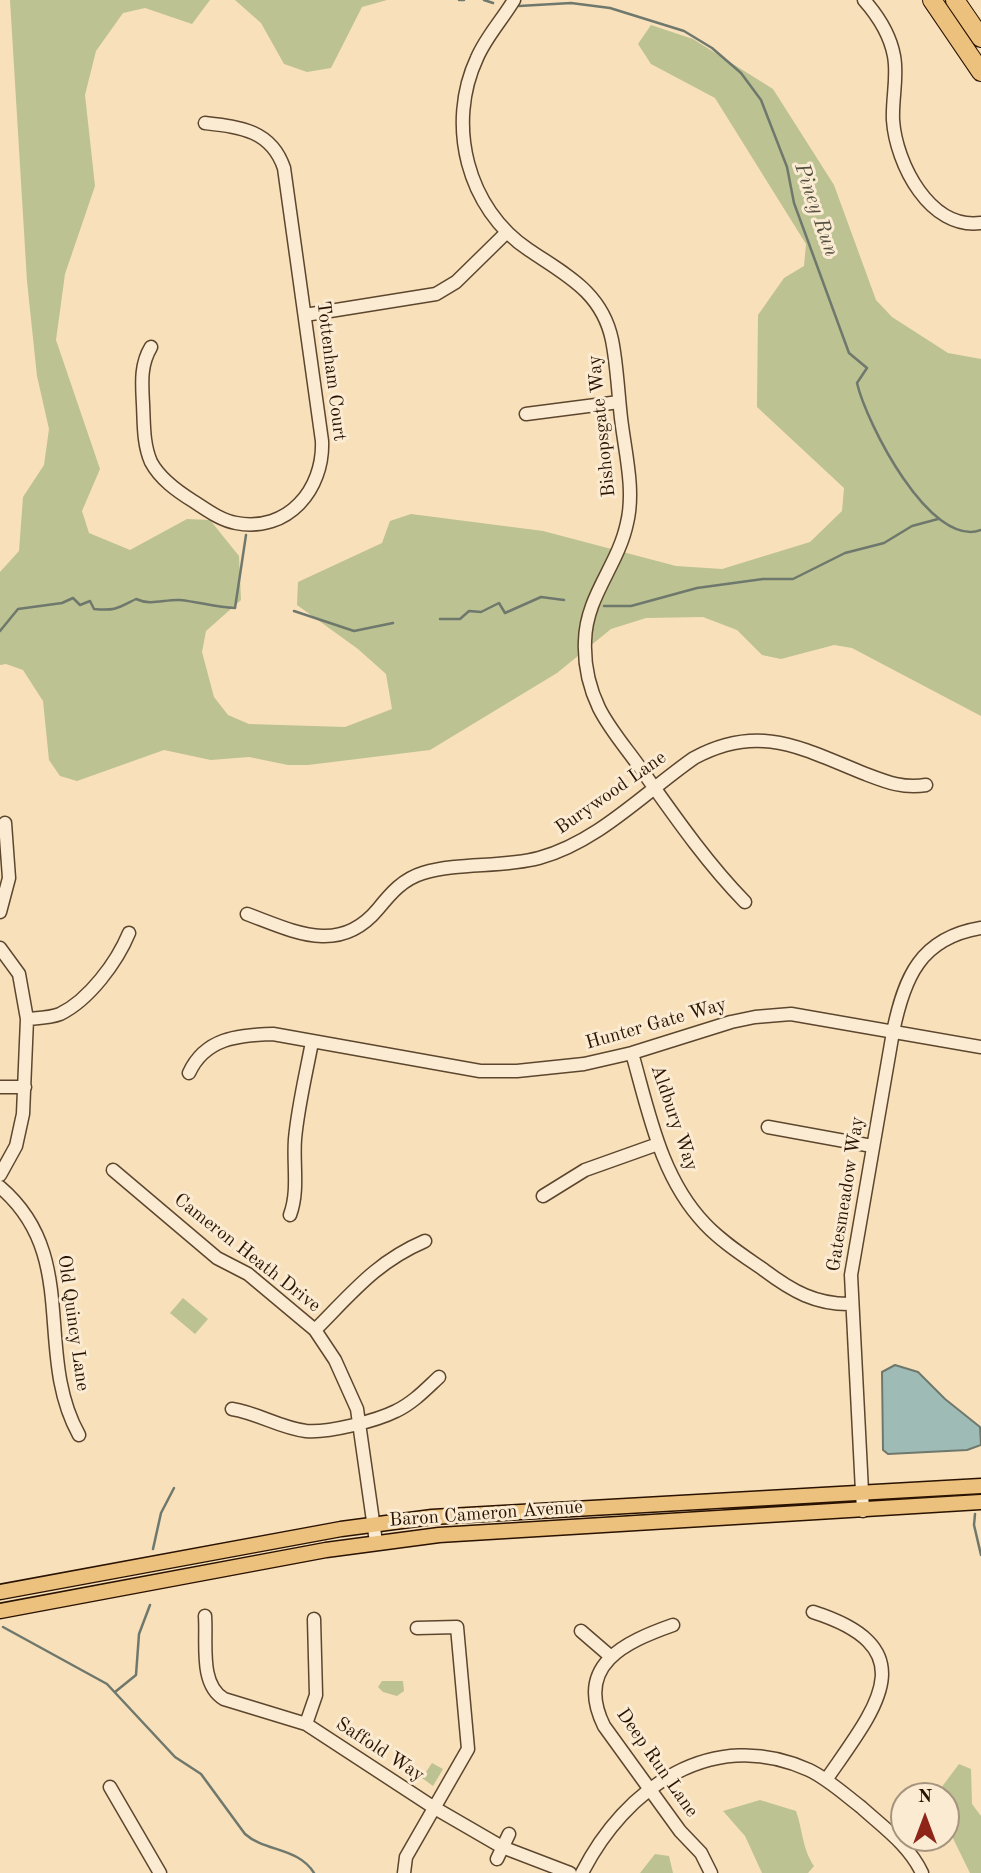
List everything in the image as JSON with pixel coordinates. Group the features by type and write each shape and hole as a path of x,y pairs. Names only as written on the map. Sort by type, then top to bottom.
{"highway":[{"path":"932,0 981,72"},
{"path":"955,0 981,38"}],"main road":[{"name":"Baron Cameron Avenue","path":"0,1592 373,1524 478,1513 981,1486"},
{"name":"Baron Cameron Avenue","path":"0,1611 376,1542 482,1531 863,1511 981,1502"}],"street":[{"name":"Bishopsgate Way","path":"514,0 477,57 466,90 463,123 471,174 483,200 506,232 578,281 598,306 612,343 630,509 623,539 590,607 585,656 599,707 654,788 745,902"},
{"path":"864,0 885,27 891,44 896,77 893,120 905,163 920,191 936,210 953,221 981,223"},
{"name":"Tottenham Court","path":"151,347 142,374 146,446 153,466 169,484 215,515 237,523 275,520 298,506 312,489 321,467 322,441 281,158 268,141 250,130 205,123"},
{"path":"304,315 436,294 456,282 506,232"},
{"path":"526,414 619,402"},
{"name":"Burywood Lane","path":"247,914 309,936 345,932 366,920 397,888 414,876 455,867 522,862 559,851 585,838 714,748 756,738 785,743 896,785 926,785"},
{"path":"0,912 9,878 5,823"},
{"name":"Gatesmeadow Way","path":"863,1511 852,1304 853,1253 900,996 909,976 923,956 944,940 981,928"},
{"path":"27,1019 54,1016 73,1006 117,955 129,933"},
{"path":"0,948 19,974 26,998 27,1019 21,1130 0,1175"},
{"name":"Hunter Gate Way","path":"189,1073 196,1059 208,1047 228,1038 273,1034 480,1070 553,1069 632,1053 755,1017 791,1014 981,1047"},
{"path":"290,1215 294,1203 296,1127 312,1042"},
{"name":"Aldbury Way","path":"632,1053 658,1144 683,1197 724,1242 799,1294 825,1303 852,1304"},
{"path":"0,1087 25,1087"},
{"path":"768,1127 872,1146"},
{"path":"543,1196 585,1170 658,1144"},
{"name":"Cameron Heath Drive","path":"113,1170 217,1258 248,1274 315,1330 351,1391 360,1421 376,1542"},
{"name":"Old Quincy Lane","path":"0,1187 27,1215 45,1252 52,1285 63,1398 79,1435"},
{"path":"315,1330 379,1266 396,1254 425,1241"},
{"path":"232,1409 308,1431 331,1430 395,1411 439,1377"},
{"path":"813,1612 842,1621 861,1632 875,1649 882,1670 876,1703 826,1780"},
{"name":"Saffold Way","path":"205,1616 208,1682 213,1692 225,1699 306,1724 499,1853 570,1873"},
{"name":"Saffold Way","path":"306,1724 316,1695 314,1619"},
{"path":"581,1631 610,1656 626,1644 673,1625"},
{"name":"Saffold Way","path":"404,1873 406,1857 468,1749 465,1690 459,1665 457,1627 416,1628"},
{"name":"Deep Run Lane","path":"610,1656 596,1685 596,1706 604,1726 649,1789 701,1853 711,1873"},
{"path":"582,1873 612,1824 649,1789 696,1764 728,1757 780,1760 826,1780 901,1843 922,1873"},
{"path":"110,1787 160,1873"},
{"path":"499,1853 509,1834"}],"green space":[{"path":"10,0 210,0 192,24 145,8 123,13 96,51 85,95 95,186 65,274 56,340 100,469 82,511 89,533 130,550 187,519 210,520 239,556 241,600 206,631 202,652 214,697 228,715 249,724 345,727 392,709 386,674 358,649 297,605 298,582 382,543 390,521 411,514 543,531 676,566 722,569 810,542 842,511 844,488 757,407 758,315 784,278 804,266 806,244 715,98 651,64 638,44 651,25 693,39 773,89 834,185 876,300 892,317 948,353 981,359 981,716 852,648 834,645 781,659 762,655 737,630 703,617 646,618 611,629 557,673 430,750 308,765 288,765 249,757 211,760 164,750 77,781 60,776 49,760 43,701 23,670 6,664 0,665 0,572 19,551 23,497 44,465 49,429 37,376 27,281"},
{"path":"235,0 387,0 362,7 331,68 307,72 284,64 261,23"},
{"path":"183,1298 208,1319 195,1334 170,1313"},
{"path":"382,1681 403,1681 404,1691 397,1696 383,1692 378,1687"},
{"path":"432,1763 443,1769 433,1786 422,1778"},
{"path":"959,1764 971,1769 972,1804 981,1816 981,1873 970,1873 960,1852 960,1782 946,1782"},
{"path":"760,1800 796,1811 805,1846 814,1866 808,1873 762,1873 745,1836 723,1811"},
{"path":"655,1854 669,1856 673,1873 640,1873"}],"water":[{"path":"895,1365 918,1372 945,1399 980,1427 981,1445 967,1450 888,1454 883,1450 882,1372"}],"waterway":[{"name":"Piney Run","path":"459,0 464,0"},
{"name":"Piney Run","path":"484,0 493,3"},
{"name":"Piney Run","path":"519,6 571,3 610,8 684,31 712,48 741,73 761,100 787,167 794,203 849,353 867,368 857,383 887,452 903,478 941,521 961,531 981,530"},
{"path":"604,606 631,606 697,588 763,579 793,579 845,553 884,543 912,526 938,519"},
{"path":"0,631 18,609 62,603 73,598 80,605 90,601 94,609 101,610 116,608 136,599 153,602 180,600 235,608 246,535"},
{"path":"440,619 460,619 469,611 481,612 499,603 505,613 541,597 564,600"},
{"path":"294,611 354,631 393,623"},
{"path":"153,1549 161,1513 174,1488"},
{"path":"975,1514 974,1525 981,1555"},
{"path":"115,1692 136,1675 139,1634 150,1605"},
{"path":"3,1627 107,1684 175,1757 201,1774 245,1834 253,1840 299,1858 314,1873"}]}
